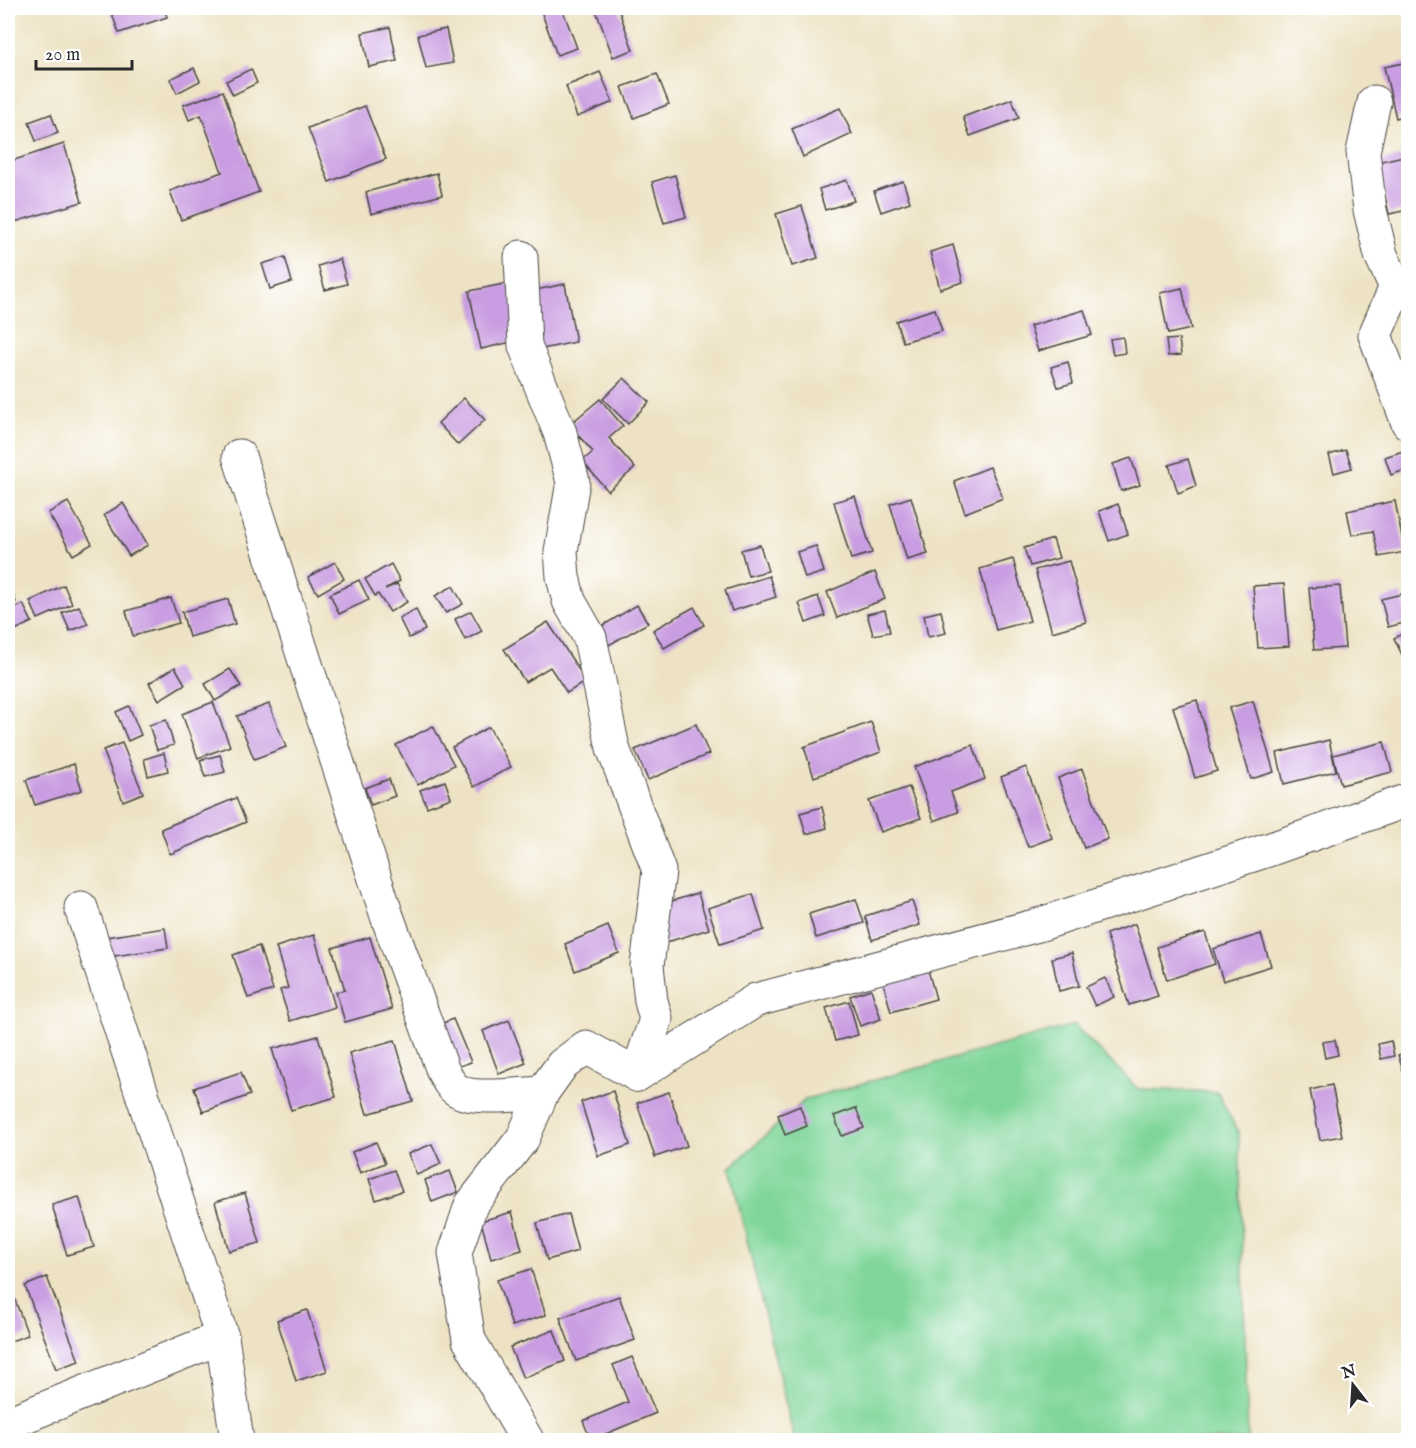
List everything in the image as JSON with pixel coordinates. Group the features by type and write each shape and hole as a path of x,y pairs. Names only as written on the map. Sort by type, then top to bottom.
{"street":[{"path":"1374,102 1363,152 1367,186 1370,210 1382,255 1396,287 1375,335 1408,423"},
{"path":"521,257 525,346 560,434 573,482 561,550 563,577 569,601 590,638 613,748 659,871 647,966 651,1001 656,1019 638,1075"},
{"path":"239,456 387,916 443,1071 452,1086 459,1092 469,1095 542,1093"},
{"path":"638,1075 756,1000 1038,925 1272,849 1408,800"},
{"path":"81,908 222,1337 237,1440"},
{"path":"527,1440 469,1340 455,1253 471,1205 523,1138 542,1093 562,1065 586,1047 638,1075"},
{"path":"8,1423 222,1337"}],"green space":[{"path":"1074,1025 1138,1089 1217,1092 1239,1134 1248,1440 796,1440 730,1168 806,1099"}],"building":[{"path":"164,8 167,17 119,33 110,9"},
{"path":"540,8 562,8 577,48 557,55"},
{"path":"595,8 618,8 633,50 613,57"},
{"path":"390,27 397,61 369,67 362,33"},
{"path":"446,29 453,63 426,68 418,35"},
{"path":"1408,62 1408,115 1396,118 1384,67"},
{"path":"194,68 200,81 177,93 170,79"},
{"path":"251,69 257,83 233,95 226,81"},
{"path":"600,72 613,102 577,117 566,86"},
{"path":"657,74 669,104 634,118 622,87"},
{"path":"223,91 259,192 181,220 170,191 222,172 201,115 189,120 183,105"},
{"path":"1012,99 1019,118 970,136 963,117"},
{"path":"365,106 386,159 329,182 308,128"},
{"path":"840,108 852,134 803,157 792,129"},
{"path":"51,114 58,133 36,141 29,122"},
{"path":"64,144 82,202 8,224 8,162"},
{"path":"1408,155 1408,210 1389,214 1377,162"},
{"path":"437,173 442,195 371,214 366,192"},
{"path":"675,175 686,217 664,223 652,182"},
{"path":"847,180 854,201 825,210 819,189"},
{"path":"903,181 910,202 881,212 874,191"},
{"path":"802,206 818,258 792,266 776,214"},
{"path":"953,245 963,282 940,289 930,252"},
{"path":"285,257 292,282 270,289 262,264"},
{"path":"340,259 347,284 325,290 318,266"},
{"path":"509,283 520,340 481,349 469,291"},
{"path":"565,284 576,342 537,350 526,292"},
{"path":"1182,288 1191,329 1168,334 1160,293"},
{"path":"935,309 942,331 903,342 896,321"},
{"path":"1084,310 1092,335 1038,351 1030,326"},
{"path":"1123,337 1125,353 1113,355 1110,339"},
{"path":"1179,339 1181,355 1168,356 1166,340"},
{"path":"1068,362 1073,383 1058,387 1051,367"},
{"path":"624,378 649,402 628,424 603,399"},
{"path":"464,398 485,420 458,445 438,423"},
{"path":"600,399 623,426 609,438 635,468 608,491 582,461 593,452 569,425"},
{"path":"1346,450 1352,468 1334,473 1329,455"},
{"path":"1403,451 1408,469 1391,475 1385,457"},
{"path":"1131,458 1140,485 1121,491 1113,464"},
{"path":"1188,459 1196,486 1178,493 1169,465"},
{"path":"990,467 1003,498 965,513 954,481"},
{"path":"855,496 872,553 851,559 834,502"},
{"path":"911,497 928,554 907,560 890,504"},
{"path":"1395,501 1405,552 1379,557 1373,531 1352,535 1347,511"},
{"path":"68,502 92,544 73,555 48,513"},
{"path":"123,503 148,545 129,556 104,515"},
{"path":"1118,504 1128,534 1109,541 1099,511"},
{"path":"1053,539 1059,558 1030,566 1024,548"},
{"path":"760,545 768,571 748,576 741,550"},
{"path":"816,546 824,572 805,578 797,552"},
{"path":"1013,559 1030,621 996,630 980,569"},
{"path":"1069,561 1086,622 1052,632 1035,570"},
{"path":"335,562 344,579 318,594 308,577"},
{"path":"391,564 400,581 385,589 397,584 407,602 390,612 378,594 375,596 365,579"},
{"path":"875,572 885,599 837,618 827,592"},
{"path":"769,576 776,597 732,611 725,590"},
{"path":"359,580 369,600 339,614 330,594"},
{"path":"8,582 16,602 8,606"},
{"path":"1284,584 1289,646 1258,648 1253,586"},
{"path":"64,585 72,604 38,619 30,601"},
{"path":"453,586 463,604 446,613 435,596"},
{"path":"1340,586 1345,648 1314,650 1309,588"},
{"path":"1402,594 1408,622 1388,627 1381,599"},
{"path":"818,596 825,616 806,623 799,603"},
{"path":"171,598 179,623 133,636 126,611"},
{"path":"228,599 235,624 189,637 182,612"},
{"path":"23,604 32,622 15,630 8,612"},
{"path":"637,605 648,623 607,646 597,629"},
{"path":"79,606 88,624 70,631 62,613"},
{"path":"694,607 704,625 664,648 653,630"},
{"path":"416,609 425,630 409,638 399,618"},
{"path":"885,610 890,632 873,635 867,614"},
{"path":"471,611 482,631 465,640 455,619"},
{"path":"941,611 946,633 928,637 924,615"},
{"path":"548,622 586,681 567,693 550,667 525,682 504,649"},
{"path":"1408,631 1408,659 1405,661 1394,638"},
{"path":"175,667 185,684 159,700 149,683"},
{"path":"230,669 241,686 215,701 205,684"},
{"path":"1197,700 1217,771 1195,778 1173,707"},
{"path":"1253,701 1274,772 1251,779 1229,708"},
{"path":"213,702 230,746 198,758 182,714"},
{"path":"269,704 286,747 254,759 237,716"},
{"path":"129,706 141,735 128,741 116,712"},
{"path":"166,720 174,745 157,750 149,725"},
{"path":"871,722 881,752 814,777 804,747"},
{"path":"696,724 709,754 648,780 635,750"},
{"path":"433,726 454,765 418,785 396,745"},
{"path":"489,727 511,767 474,787 452,747"},
{"path":"1329,740 1336,771 1284,784 1277,753"},
{"path":"1384,742 1392,772 1341,785 1333,755"},
{"path":"122,743 143,793 123,801 103,750"},
{"path":"973,745 985,779 951,792 958,812 934,821 914,767"},
{"path":"164,753 168,771 148,776 144,759"},
{"path":"220,755 225,772 205,777 200,760"},
{"path":"74,764 82,790 35,805 26,780"},
{"path":"1026,767 1052,838 1028,847 1001,777"},
{"path":"1082,769 1108,839 1084,848 1058,778"},
{"path":"389,779 395,796 371,805 365,788"},
{"path":"445,781 451,798 427,807 420,790"},
{"path":"909,787 921,818 881,832 869,801"},
{"path":"236,798 246,822 170,854 161,829"},
{"path":"822,807 827,828 806,834 800,813"},
{"path":"698,893 709,929 664,943 653,907"},
{"path":"753,894 764,930 720,944 708,908"},
{"path":"856,899 864,923 816,938 809,914"},
{"path":"912,901 920,925 872,940 865,916"},
{"path":"1135,924 1158,996 1129,1005 1106,934"},
{"path":"608,926 619,953 575,971 565,944"},
{"path":"165,928 168,948 101,958 99,938"},
{"path":"1205,932 1215,964 1167,980 1157,947"},
{"path":"1261,934 1271,966 1223,981 1213,949"},
{"path":"314,935 335,1007 290,1021 280,990 288,988 276,947"},
{"path":"370,937 392,1009 345,1022 336,992 345,990 332,948"},
{"path":"259,946 273,990 248,998 233,955"},
{"path":"1072,953 1079,986 1059,991 1052,958"},
{"path":"928,970 936,999 891,1012 883,982"},
{"path":"1105,978 1114,997 1095,1006 1086,987"},
{"path":"871,989 881,1019 860,1026 850,996"},
{"path":"849,1001 858,1035 835,1041 826,1008"},
{"path":"453,1019 471,1062 443,1072 428,1029"},
{"path":"509,1020 526,1063 499,1074 483,1031"},
{"path":"318,1036 336,1097 291,1110 272,1049"},
{"path":"395,1040 413,1101 367,1114 349,1053"},
{"path":"1335,1040 1338,1055 1325,1058 1322,1042"},
{"path":"1391,1041 1394,1056 1381,1059 1378,1044"},
{"path":"1408,1052 1408,1076 1405,1077 1398,1055"},
{"path":"241,1072 250,1095 203,1112 194,1088"},
{"path":"1332,1085 1342,1136 1320,1140 1310,1090"},
{"path":"613,1091 630,1145 598,1156 581,1102"},
{"path":"669,1092 687,1146 655,1157 637,1103"},
{"path":"800,1106 807,1126 785,1135 778,1115"},
{"path":"856,1108 864,1128 842,1136 834,1116"},
{"path":"376,1142 385,1163 360,1173 352,1152"},
{"path":"432,1144 441,1164 417,1175 408,1154"},
{"path":"394,1170 402,1191 376,1200 369,1179"},
{"path":"450,1171 458,1192 432,1202 425,1180"},
{"path":"245,1193 260,1243 229,1251 215,1202"},
{"path":"79,1197 94,1247 67,1255 52,1205"},
{"path":"512,1212 522,1250 491,1259 481,1221"},
{"path":"568,1214 578,1251 547,1260 537,1223"},
{"path":"531,1269 546,1315 512,1326 497,1280"},
{"path":"47,1277 79,1361 56,1369 25,1286"},
{"path":"11,1289 28,1335 8,1342 8,1290"},
{"path":"619,1296 635,1340 576,1361 560,1318"},
{"path":"307,1310 327,1371 296,1381 277,1320"},
{"path":"554,1330 565,1361 523,1378 510,1347"},
{"path":"632,1357 656,1413 591,1440 583,1421 628,1402 613,1365"}]}
